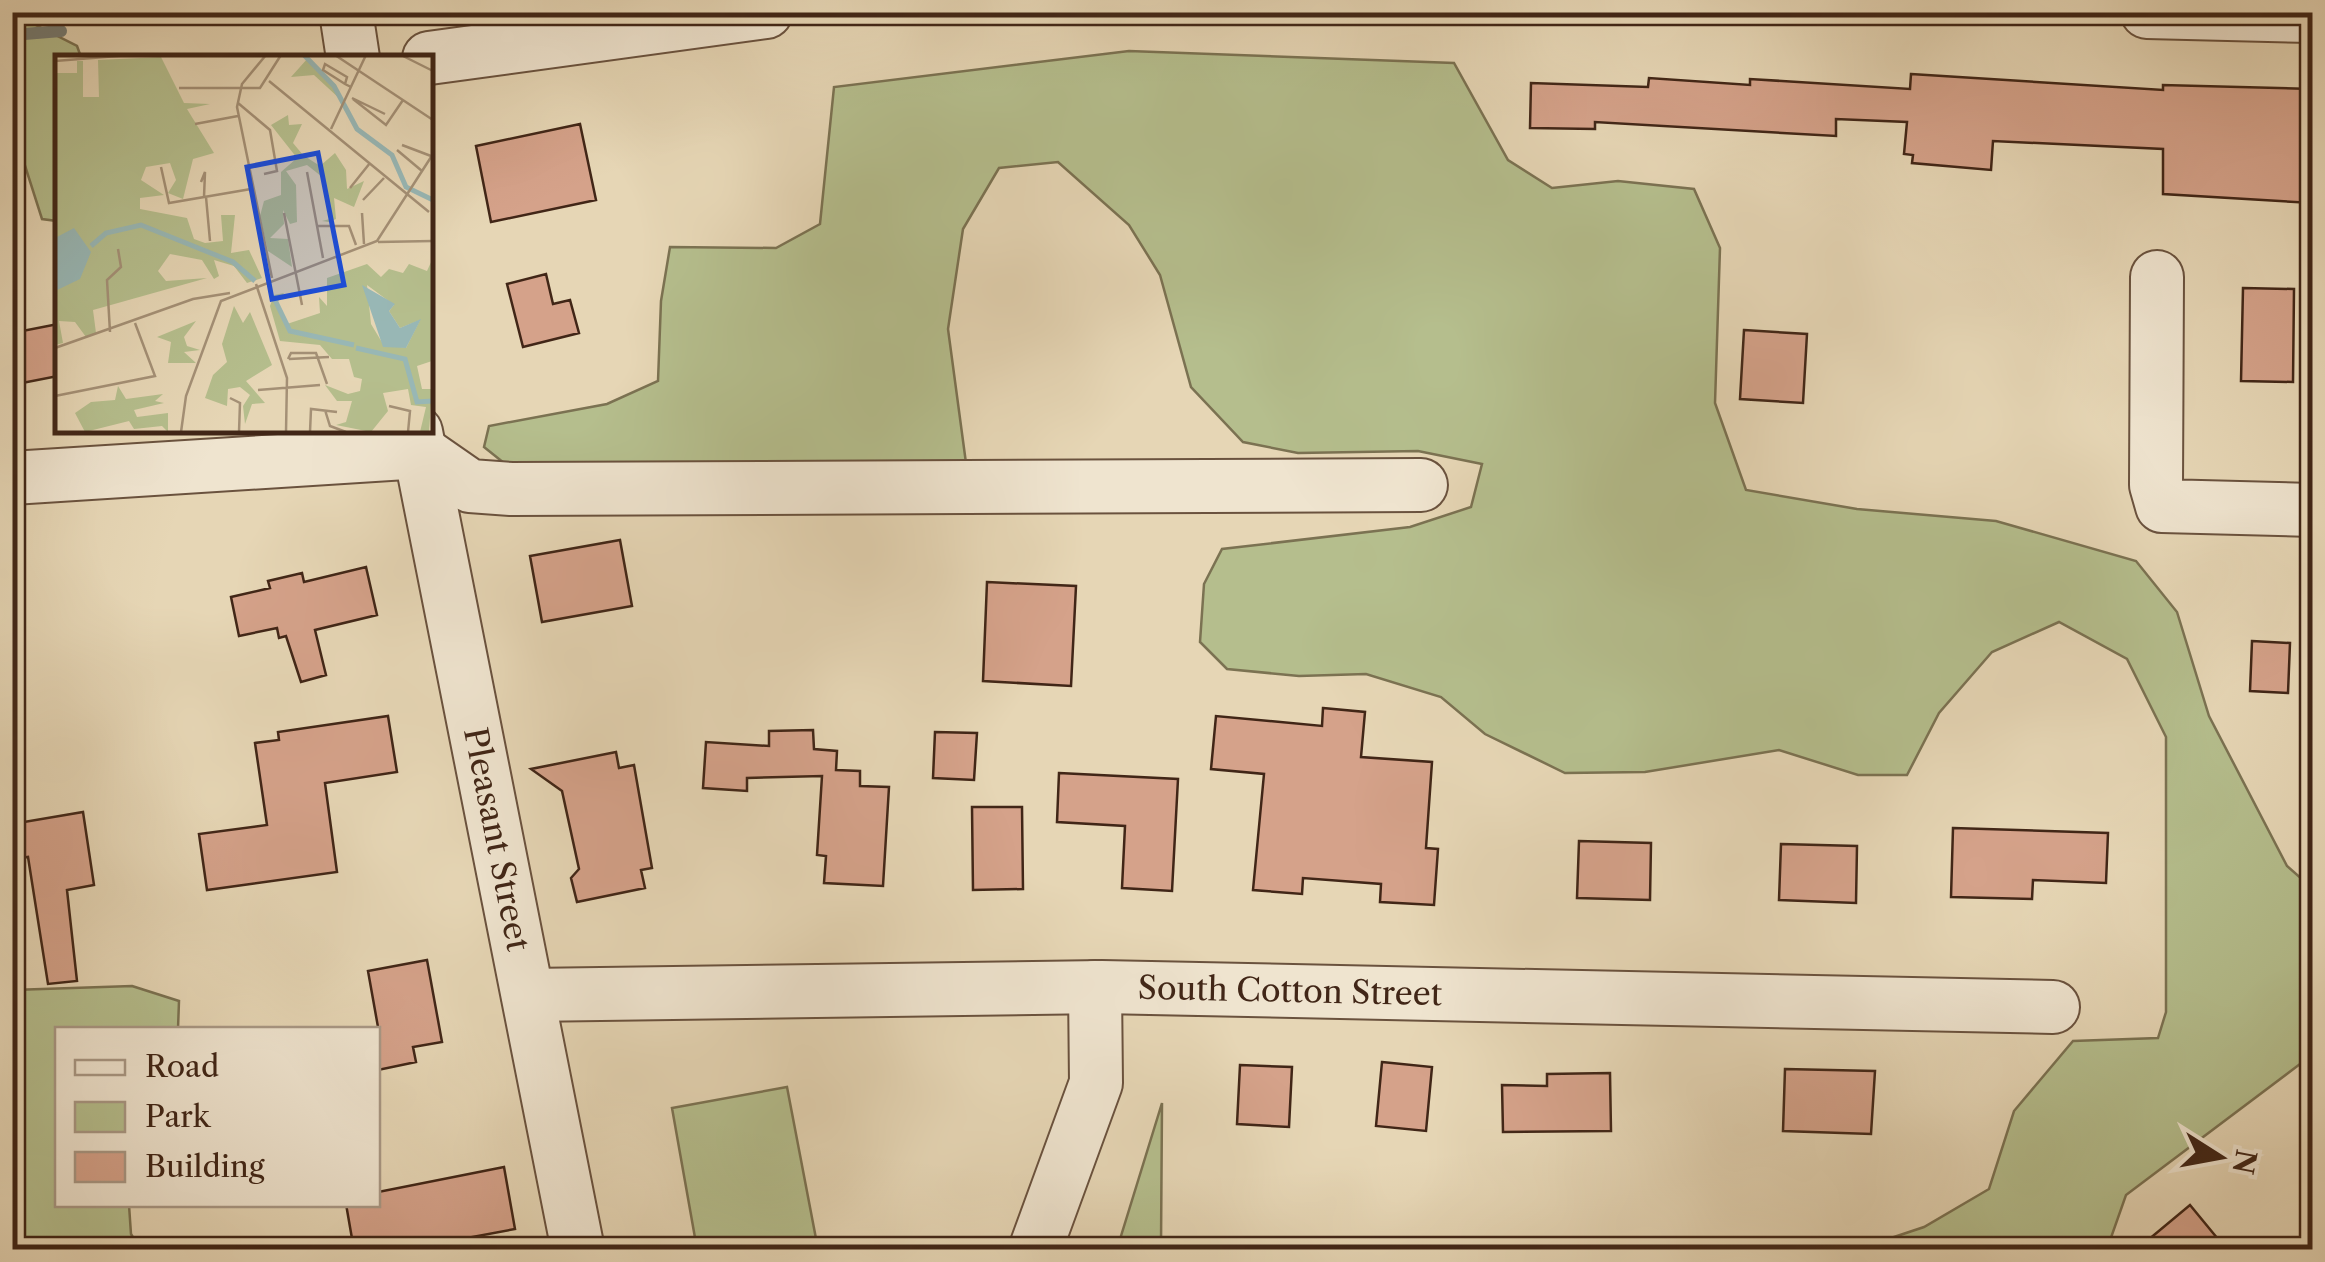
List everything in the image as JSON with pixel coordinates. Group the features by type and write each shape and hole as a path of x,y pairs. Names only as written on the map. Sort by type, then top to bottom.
{"street":[{"path":"346,12 353,55"},
{"path":"432,58 766,12"},
{"path":"2148,12 2312,16"},
{"path":"2157,278 2156,485 2162,506 2312,510"},
{"path":"12,478 418,441 470,486 511,488 1421,486"},
{"name":"Pleasant Street","path":"418,441 578,1250"},
{"path":"1035,1250 1096,1083 1095,988"},
{"name":"South Cotton Street","path":"528,995 1095,988 2054,1007"}],"green space":[{"path":"12,13 77,46 80,55 55,55 55,221 42,219 13,128"},
{"path":"1129,51 1454,63 1508,160 1552,188 1618,181 1694,189 1720,248 1715,403 1746,490 1857,509 1996,521 2136,561 2177,612 2209,716 2287,866 2312,888 2312,1055 2126,1195 2107,1249 1858,1249 1924,1227 1989,1189 2014,1111 2073,1041 2158,1038 2166,1012 2166,737 2127,659 2059,622 1992,652 1939,713 1907,775 1858,775 1779,750 1645,772 1565,773 1485,734 1441,697 1366,674 1299,676 1227,669 1200,642 1204,584 1222,549 1410,527 1471,507 1482,464 1418,451 1298,453 1243,442 1191,387 1160,275 1129,225 1058,162 999,168 963,229 948,329 966,463 509,467 484,447 489,426 607,404 658,381 661,301 670,247 776,248 820,224 834,87"},
{"path":"132,986 179,1001 178,1027 55,1027 55,1207 129,1207 131,1234 140,1249 13,1249 13,990"},
{"path":"787,1087 818,1249 697,1249 672,1108"},
{"path":"1162,1103 1161,1245 1637,1249 1117,1249"}],"building":[{"path":"1911,74 2163,90 2163,85 2312,89 2312,203 2163,194 2163,149 1993,141 1991,170 1912,163 1913,155 1904,154 1907,122 1836,119 1836,136 1595,122 1595,129 1530,128 1531,83 1648,87 1649,78 1750,85 1750,79 1910,89"},
{"path":"580,124 596,200 491,222 476,146"},
{"path":"546,274 553,304 570,300 579,333 523,347 507,284"},
{"path":"2243,288 2294,289 2293,382 2241,381"},
{"path":"55,325 55,377 12,385 12,333"},
{"path":"1744,330 1807,334 1803,403 1740,399"},
{"path":"620,540 632,606 542,622 530,556"},
{"path":"366,567 377,615 315,630 326,675 301,682 286,636 279,638 277,628 239,636 231,597 270,588 268,581 302,573 304,582"},
{"path":"987,582 1076,586 1071,686 983,681"},
{"path":"2252,641 2290,643 2288,693 2250,691"},
{"path":"1323,708 1365,712 1361,757 1432,762 1426,848 1438,849 1434,905 1380,902 1381,884 1303,878 1302,894 1253,890 1264,774 1211,769 1216,716 1322,726"},
{"path":"388,716 397,772 325,783 337,872 207,890 199,834 267,825 255,743 279,740 278,732"},
{"path":"813,730 814,749 837,751 836,770 860,771 860,786 889,787 883,886 824,883 826,856 817,855 822,776 747,778 747,791 703,788 706,742 769,746 769,731"},
{"path":"935,732 977,733 974,780 933,778"},
{"path":"616,752 619,768 634,765 652,868 641,870 645,888 577,902 571,878 579,869 562,791 531,769"},
{"path":"1059,773 1178,779 1172,891 1122,888 1125,826 1057,822"},
{"path":"972,807 1022,807 1023,889 973,890"},
{"path":"83,812 94,885 67,890 77,981 48,984 28,857 12,859 12,824"},
{"path":"1953,828 2108,833 2106,883 2033,880 2032,899 1951,897"},
{"path":"1579,841 1651,843 1650,900 1577,898"},
{"path":"1781,844 1857,846 1856,903 1779,900"},
{"path":"427,960 442,1042 413,1047 416,1062 380,1070 380,1027 368,971"},
{"path":"1382,1062 1432,1067 1426,1131 1376,1126"},
{"path":"1240,1065 1292,1067 1289,1127 1237,1124"},
{"path":"1785,1069 1875,1071 1871,1134 1783,1131"},
{"path":"1610,1073 1611,1131 1503,1132 1502,1085 1547,1086 1547,1074"},
{"path":"504,1167 515,1229 440,1243 441,1250 354,1250 347,1207 380,1207 380,1192"},
{"path":"2190,1205 2227,1250 2136,1250"}],"waterway":[{"path":"12,35 61,31"}]}
